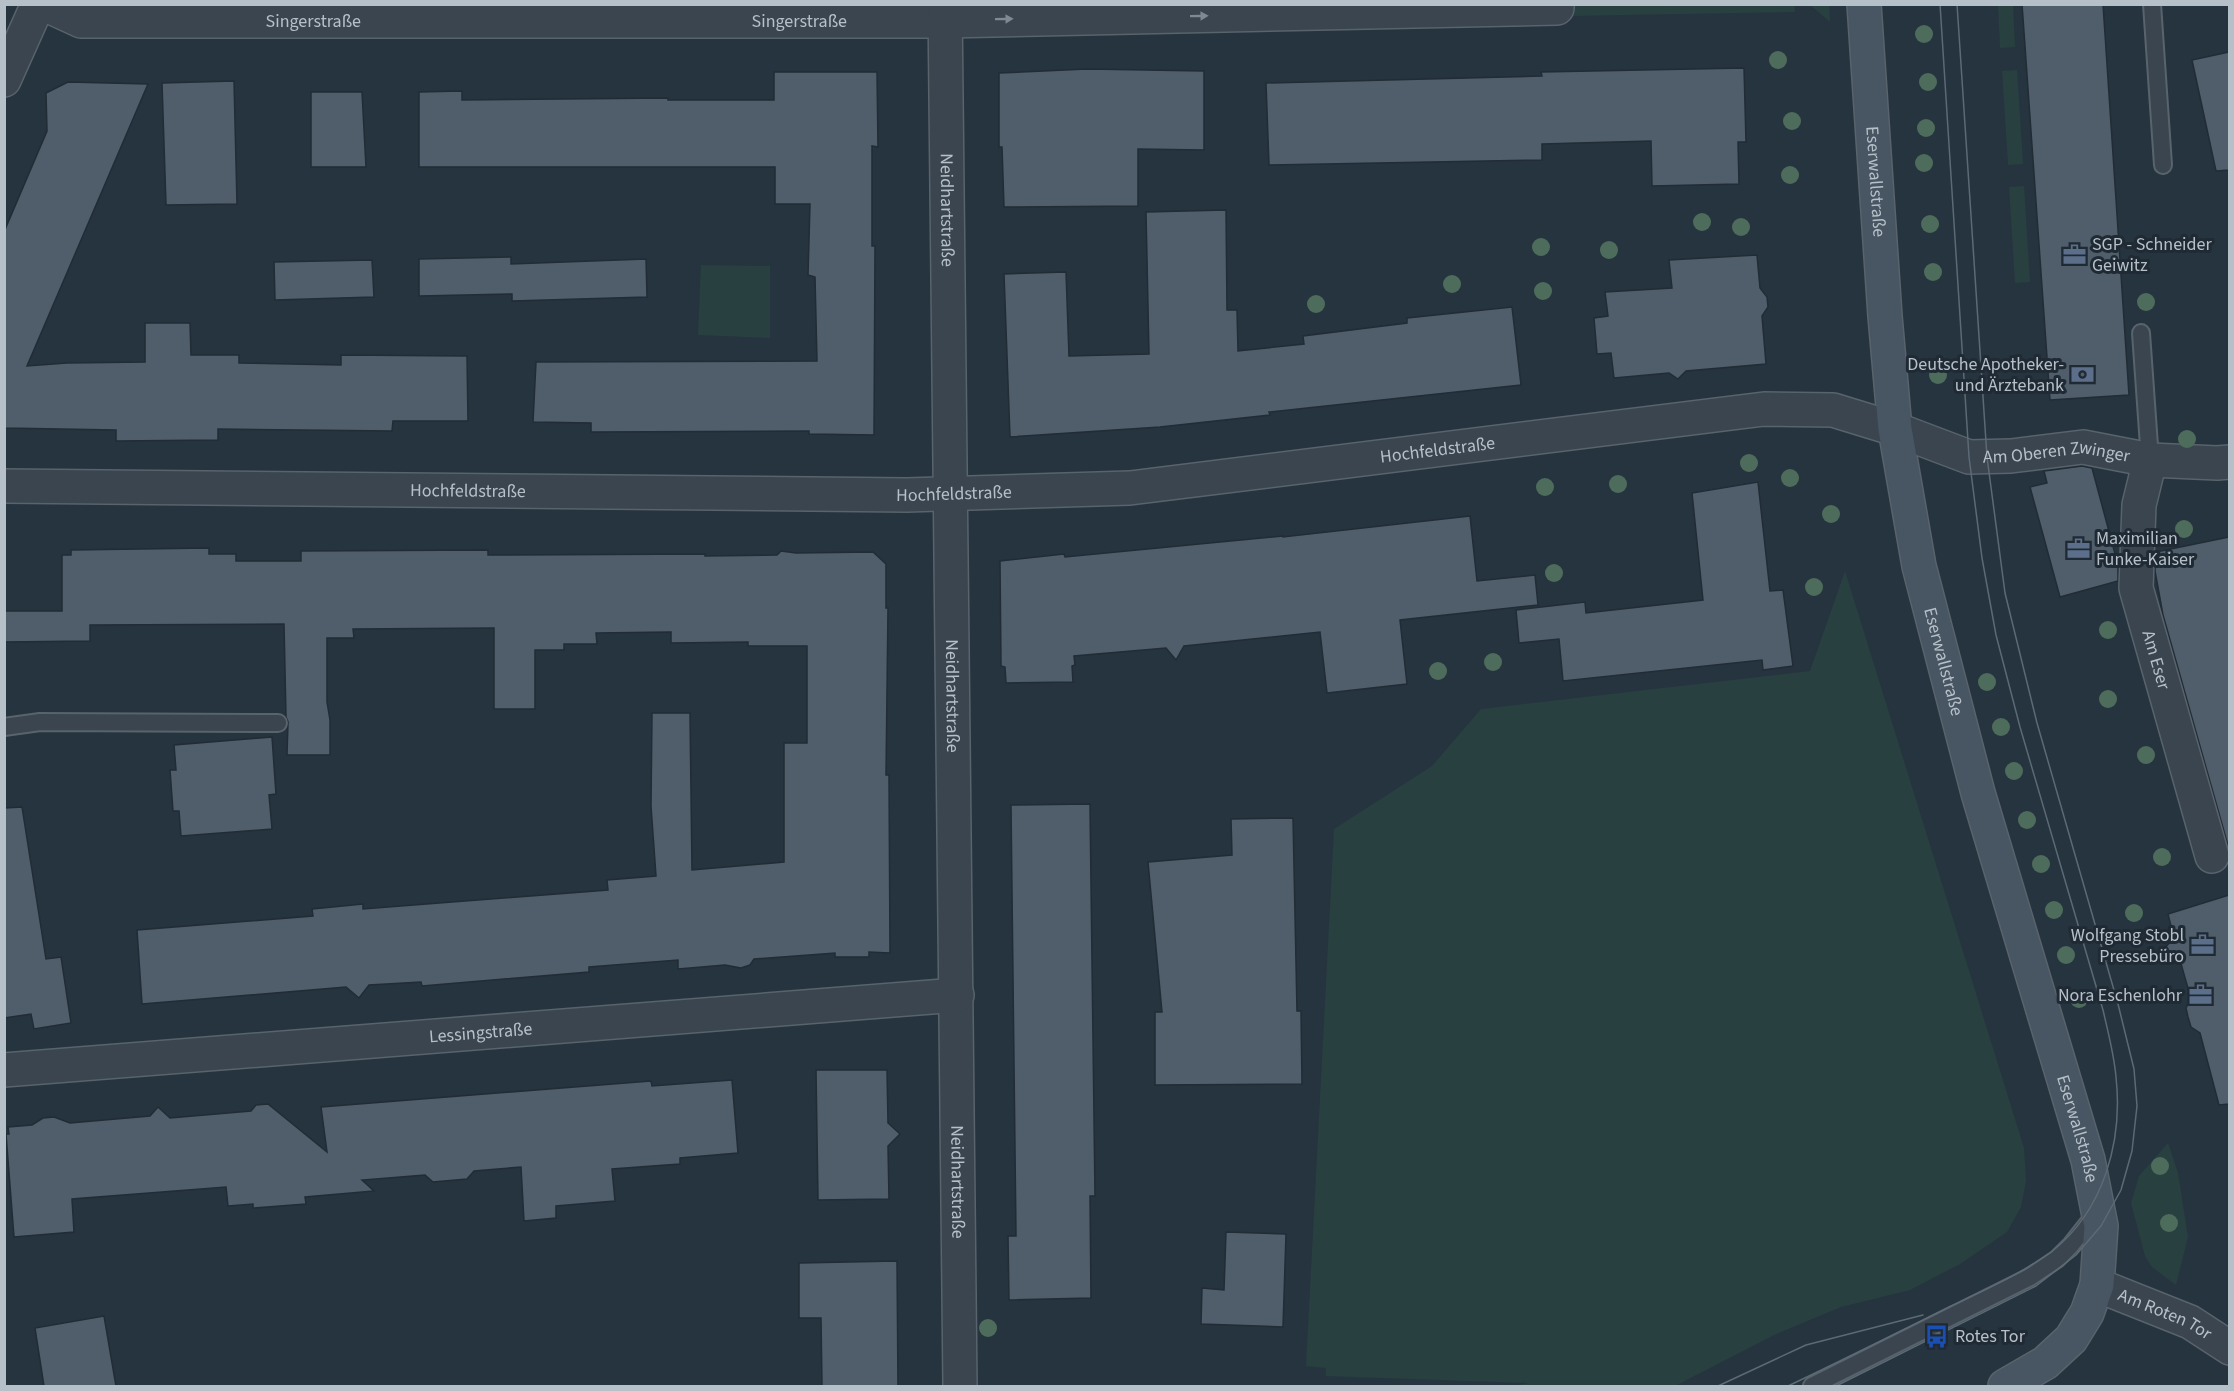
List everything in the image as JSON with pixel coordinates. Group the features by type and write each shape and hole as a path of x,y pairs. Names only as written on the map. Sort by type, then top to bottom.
{"main road":[{"name":"Eserwallstraße","path":"1865,15 1885,316 1895,429 1919,566 1978,793 2086,1151 2101,1226 2097,1285 2087,1313 2071,1339 2044,1363 2005,1386"}],"street":[{"path":"4,81 38,4"},
{"name":"Singerstraße","path":"44,4 81,21 1557,6"},
{"name":"Neidhartstraße","path":"945,13 960,1386"},
{"name":"Hochfeldstraße","path":"4,486 951,495 1130,488 1764,409 1833,410 1895,429"},
{"name":"Am Oberen Zwinger","path":"1895,429 1969,457 2011,456 2083,447 2150,460 2229,462"},
{"name":"Am Eser","path":"2150,460 2139,505 2136,588 2212,856"},
{"name":"Lessingstraße","path":"4,1070 957,995"},
{"name":"Am Roten Tor","path":"2097,1285 2190,1322 2229,1348"}],"lane":[{"path":"2152,4 2163,165"},
{"path":"2141,333 2150,460"},
{"path":"4,727 40,722 278,723"},
{"path":"1812,1386 2030,1277 2057,1259 2098,1211"}],"green space":[{"path":"1567,4 1794,4 1795,12 1567,16"},
{"path":"1810,5 1829,5 1830,22"},
{"path":"1998,5 2013,5 2015,47 2000,48"},
{"path":"2017,70 2023,164 2008,165 2002,71"},
{"path":"2024,186 2030,282 2015,283 2009,187"},
{"path":"701,265 770,266 770,338 698,335"},
{"path":"1845,571 2024,1148 2026,1181 2021,1207 2007,1232 1960,1264 1910,1290 1841,1307 1776,1334 1675,1386 1512,1386 1528,1383 1326,1376 1326,1368 1306,1366 1334,829 1432,766 1481,709 1810,671"},
{"path":"2168,1143 2178,1173 2188,1237 2176,1285 2152,1267 2145,1256 2131,1203 2139,1176"}],"building":[{"path":"2022,4 2103,4 2129,395 2050,400"},
{"path":"2229,52 2229,170 2216,171 2192,60"},
{"path":"1744,68 1746,142 1738,142 1739,184 1652,186 1651,141 1542,144 1542,160 1269,165 1266,83 1542,76 1541,72"},
{"path":"1087,69 1204,71 1204,150 1138,149 1138,206 1004,207 1002,147 999,147 999,73"},
{"path":"774,72 877,72 878,147 872,146 872,246 875,246 874,435 809,434 809,431 591,432 591,423 533,422 536,362 817,361 815,277 808,275 810,204 775,204 775,167 419,167 419,92 462,91 462,100 668,98 668,100 774,100"},
{"path":"234,81 237,204 166,205 162,83"},
{"path":"68,82 148,84 27,366 145,362 145,323 190,323 191,355 239,355 239,363 341,365 341,355 467,356 468,421 393,421 392,431 218,429 218,440 116,441 116,430 4,428 4,232 47,131 46,93"},
{"path":"311,92 362,92 366,167 311,167"},
{"path":"1226,210 1227,310 1237,310 1238,351 1304,344 1303,336 1407,323 1407,318 1512,307 1521,385 1269,412 1270,415 1160,427 1010,437 1004,274 1066,272 1069,356 1149,354 1146,212"},
{"path":"1757,255 1760,288 1767,297 1768,307 1762,316 1766,364 1686,371 1678,379 1669,373 1614,378 1611,353 1597,354 1594,318 1608,316 1605,292 1672,288 1669,260"},
{"path":"511,257 511,264 646,259 647,297 512,301 512,294 419,296 419,259"},
{"path":"372,260 374,297 275,300 274,262"},
{"path":"2082,466 2092,468 2118,565 2118,581 2060,597 2030,487 2047,483 2044,471"},
{"path":"1758,482 1770,591 1783,590 1793,666 1763,670 1762,660 1563,681 1559,639 1519,643 1516,610 1585,602 1586,613 1703,600 1692,493"},
{"path":"1470,516 1477,581 1535,575 1538,605 1400,620 1407,684 1327,693 1320,632 1184,646 1176,660 1166,648 1074,656 1073,682 1006,683 1005,667 1001,666 1000,561 1283,537"},
{"path":"2229,537 2229,849 2163,615 2155,571 2156,552"},
{"path":"209,548 209,554 236,554 236,561 301,561 301,551 488,550 488,555 705,554 705,556 777,555 781,551 796,553 873,552 886,564 886,608 888,608 886,775 889,775 890,953 869,952 869,957 835,957 835,953 754,959 750,965 741,968 725,965 678,969 678,960 589,967 589,972 422,986 421,982 369,985 359,998 346,987 142,1004 137,930 313,916 312,909 363,904 363,909 608,890 607,880 656,876 651,806 652,713 690,713 692,870 784,862 784,743 807,743 807,646 748,646 748,642 671,643 671,632 596,633 597,644 564,644 564,650 535,650 535,709 494,709 494,628 353,629 354,638 327,638 330,755 287,755 284,624 90,625 90,641 4,642 4,611 62,611 62,555 71,555 71,550"},
{"path":"272,737 276,794 269,795 272,829 181,836 179,811 173,811 170,770 176,770 174,745"},
{"path":"1090,804 1095,1196 1090,1196 1091,1298 1009,1300 1008,1236 1016,1236 1011,805"},
{"path":"22,807 46,959 61,957 71,1023 34,1029 31,1014 4,1018 4,808"},
{"path":"1293,818 1297,1011 1301,1011 1302,1084 1155,1085 1155,1012 1162,1012 1148,862 1232,855 1231,819"},
{"path":"2229,895 2229,1104 2219,1105 2200,1033 2191,1027 2188,1017 2186,1008 2191,999 2180,960 2160,953 2174,938 2168,914"},
{"path":"816,1070 887,1070 888,1123 900,1134 888,1146 889,1199 818,1200"},
{"path":"732,1080 738,1153 680,1158 680,1164 612,1169 615,1201 556,1206 556,1218 524,1221 521,1167 474,1171 467,1179 433,1182 425,1175 362,1180 374,1191 305,1197 306,1204 253,1208 253,1204 228,1206 226,1187 72,1199 74,1232 14,1237 6,1134 9,1134 8,1127 32,1125 43,1118 54,1117 70,1123 150,1116 158,1107 170,1118 251,1111 256,1105 268,1104 327,1152 321,1107 651,1081 652,1086"},
{"path":"1226,1232 1286,1234 1283,1327 1201,1324 1202,1288 1224,1290"},
{"path":"897,1261 898,1386 822,1386 821,1318 799,1318 799,1263"},
{"path":"104,1316 116,1386 44,1386 35,1328"}],"tram line":[{"path":"1788,1386 2003,1281 2051,1252 2069,1235 2097,1195 2106,1173 2116,1126 2117,1101 2111,1043 2020,727 1996,635 1982,558 1969,457 1940,4"},
{"path":"1836,1386 2036,1286 2076,1255 2101,1226 2121,1190 2132,1151 2137,1106 2134,1069 2118,1004 2037,723 2005,593 1987,457 1957,4"},
{"path":"1718,1386 1806,1345 1923,1315"}],"place":[{"name":"SGP - Schneider Geiwitz","path":"2074,254"},
{"name":"Deutsche Apotheker- und Ärztebank","path":"2082,374"},
{"name":"Maximilian Funke-Kaiser","path":"2078,548"},
{"name":"Wolfgang Stobl Pressebüro","path":"2202,945"},
{"name":"Nora Eschenlohr","path":"2200,995"},
{"name":"Rotes Tor","path":"1937,1336"}]}
